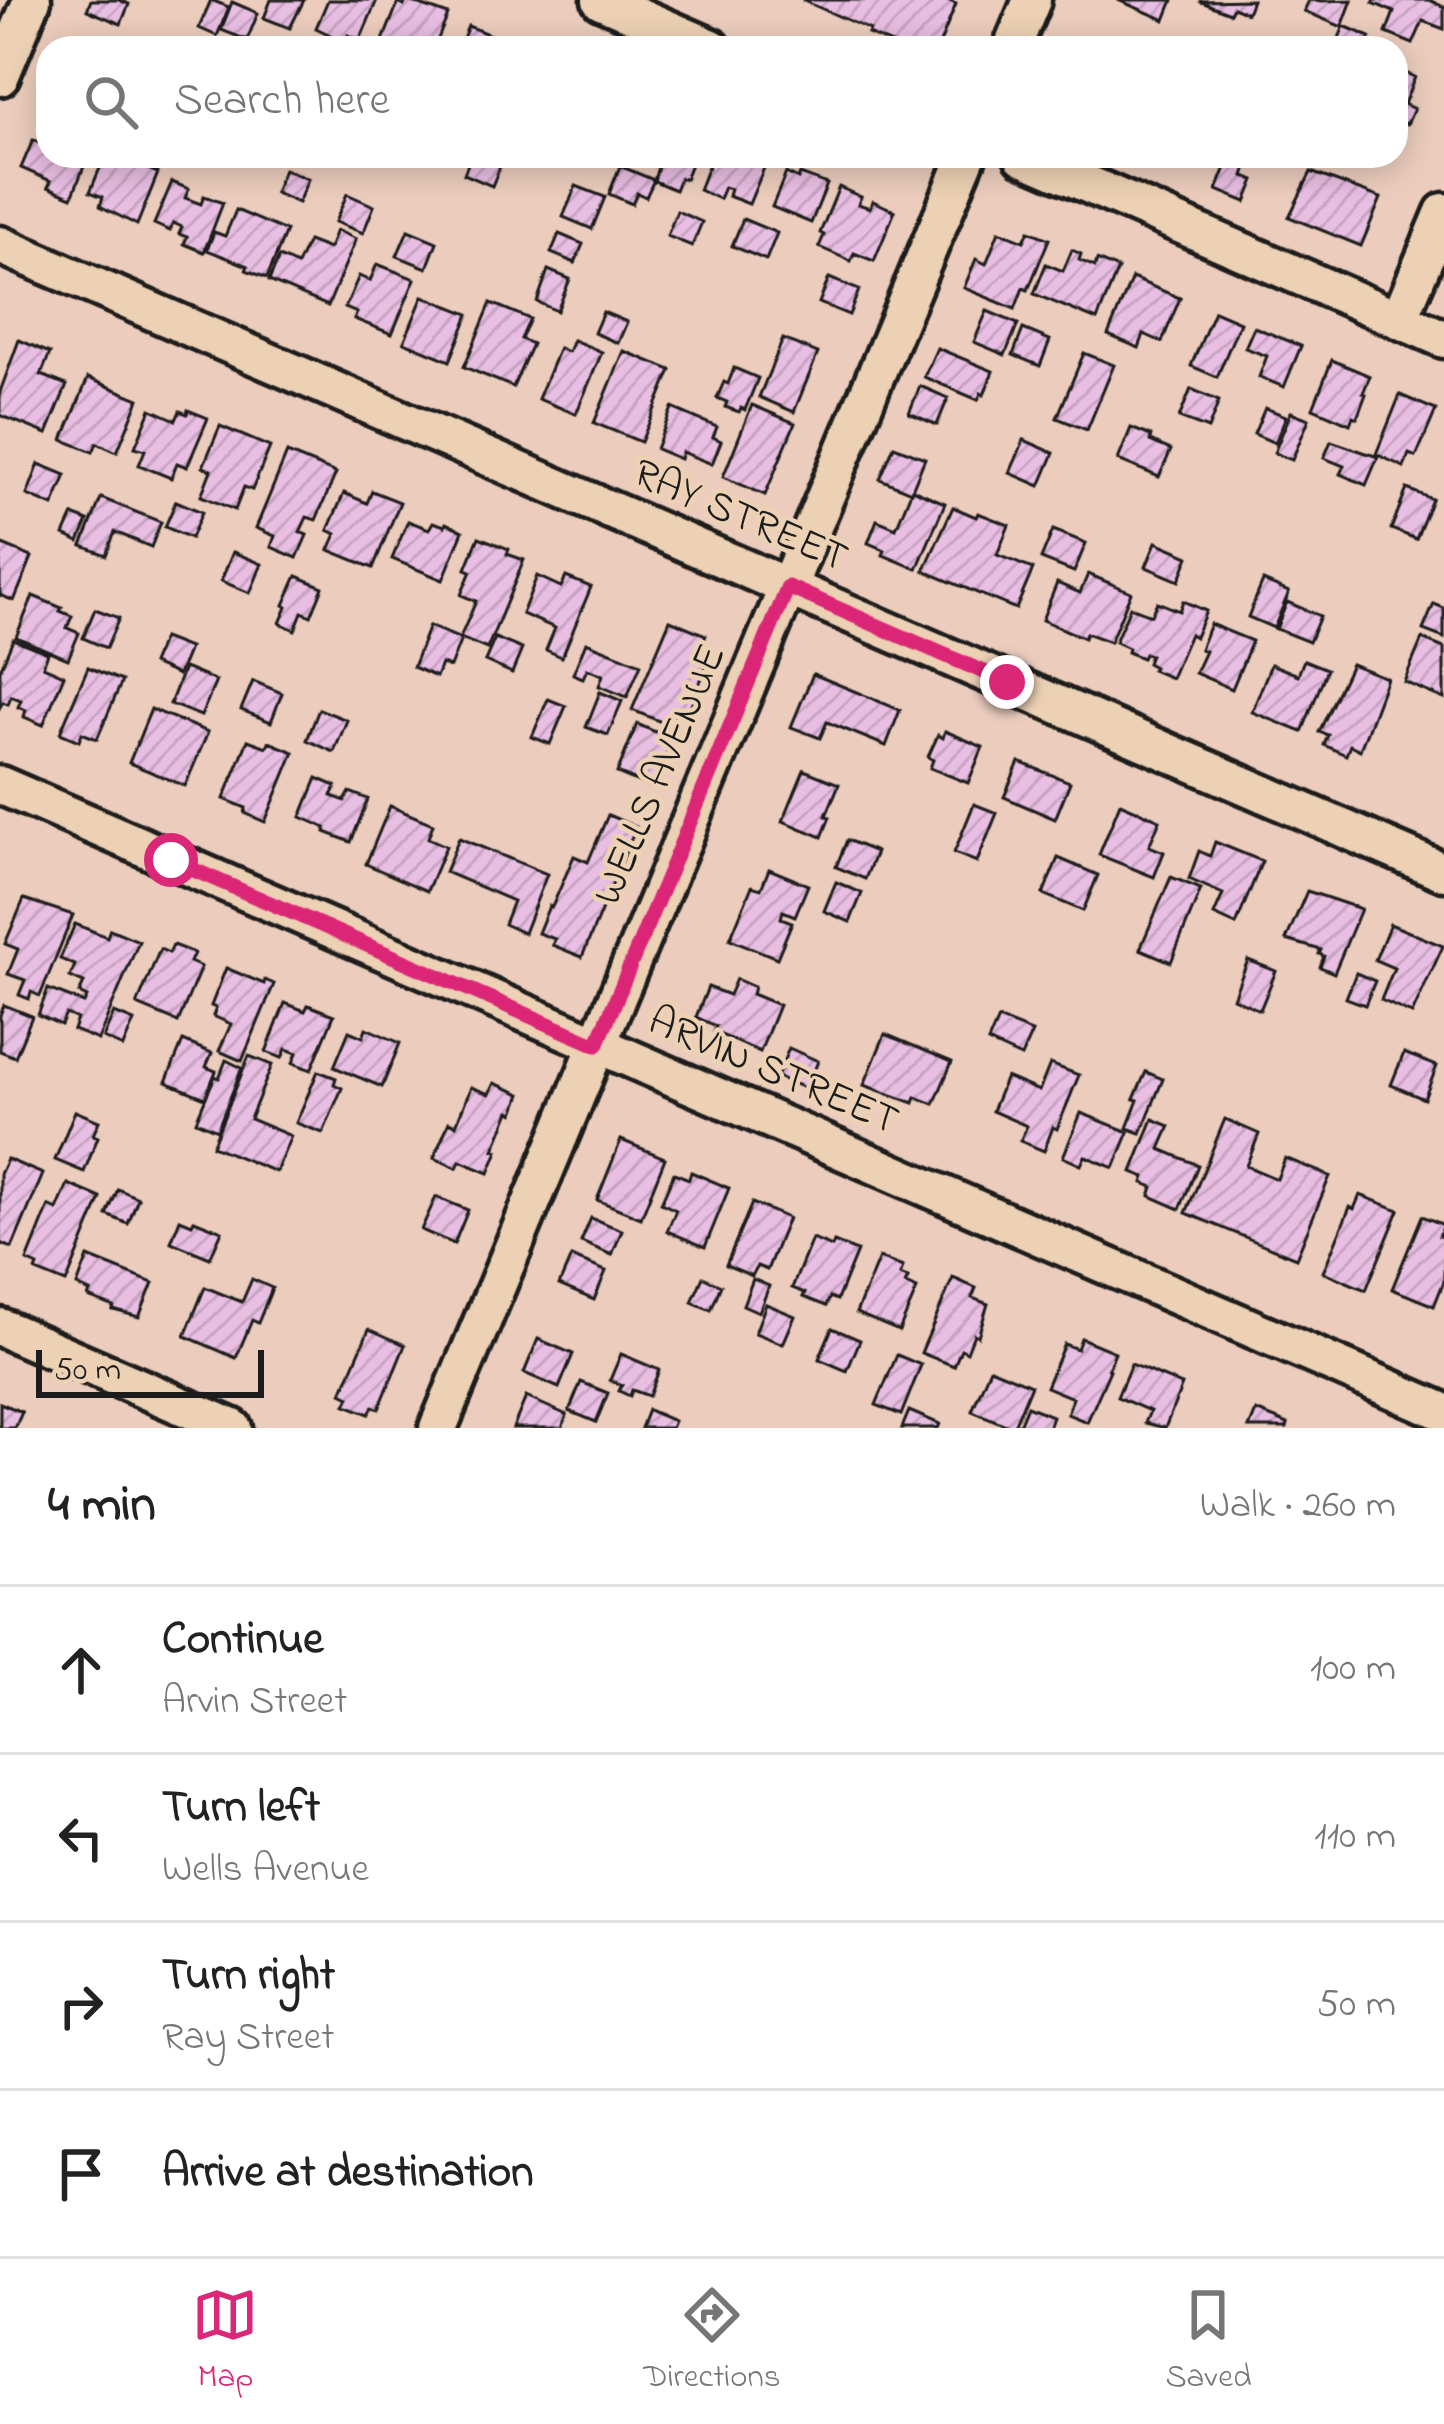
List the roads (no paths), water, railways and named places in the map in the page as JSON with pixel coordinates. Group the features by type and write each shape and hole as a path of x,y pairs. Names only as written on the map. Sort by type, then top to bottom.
{"street":[{"path":"0,77 32,0"},
{"path":"601,0 684,36"},
{"path":"1017,36 1032,0"},
{"name":"WELLS AVENUE","path":"438,1428 960,168"},
{"path":"1051,168 1444,339"},
{"path":"1399,319 1444,212"},
{"name":"RAY STREET","path":"0,245 1444,872"},
{"name":"ARVIN STREET","path":"0,785 1444,1414"},
{"path":"0,1328 233,1428"},
{"path":"1439,1428 1444,1414"}]}
